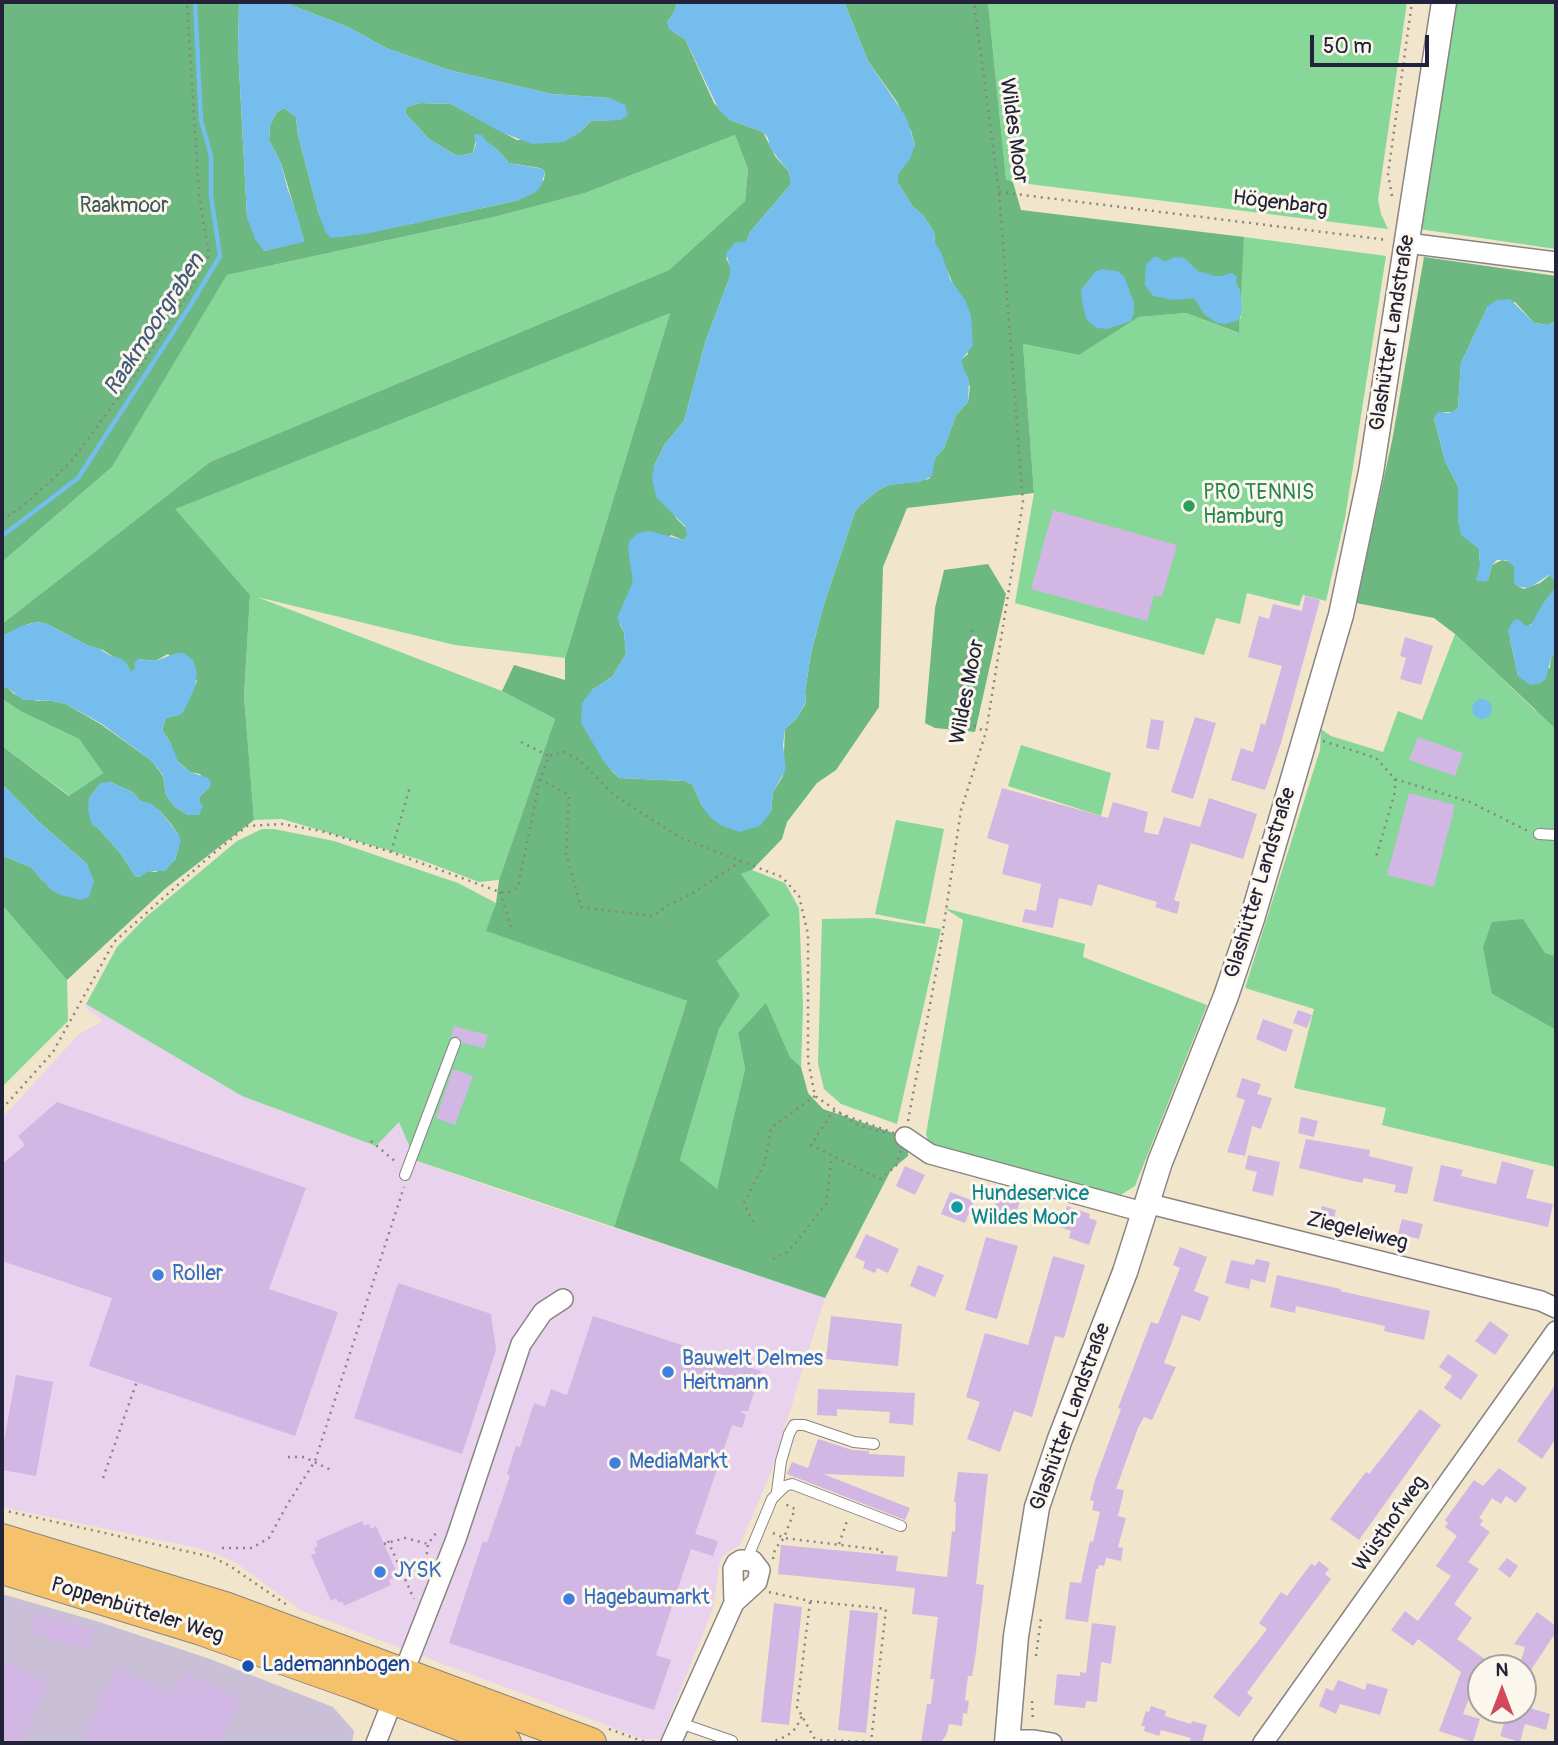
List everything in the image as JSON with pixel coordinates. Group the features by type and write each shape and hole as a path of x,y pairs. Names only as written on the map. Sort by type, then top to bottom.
{"main road":[{"name":"Poppenbütteler Weg","path":"2,1539 212,1620 399,1687 591,1743"},
{"name":"Poppenbütteler Weg","path":"2,1569 212,1620"},
{"name":"Poppenbütteler Weg","path":"399,1687 506,1743"}],"street":[{"name":"Glashütter Landstraße","path":"1007,1741 1016,1636 1037,1507 1125,1272 1144,1207 1186,1093 1226,996 1252,919 1341,615 1371,472 1444,2"},
{"path":"1407,243 1556,262"},
{"path":"905,1137 930,1154 1144,1207"},
{"name":"Ziegeleiweg","path":"1144,1207 1541,1301 1556,1308"},
{"path":"376,1743 430,1607 522,1343 543,1312 563,1299"},
{"name":"Wüsthofweg","path":"1263,1743 1556,1331"},
{"path":"671,1743 734,1603 753,1573 736,1563 733,1569 734,1603"},
{"path":"1007,1741 1034,1740 1052,1743"}],"lane":[{"path":"1539,834 1556,835"},
{"path":"405,1175 455,1042"},
{"path":"753,1573 761,1528 775,1495 781,1461 794,1425 804,1425 854,1442 874,1444"},
{"path":"775,1495 785,1486 798,1485 901,1526"},
{"path":"680,1723 732,1741"}],"path":[{"path":"2,520 24,505 71,462 142,364 186,298 209,255 200,195 187,2"},
{"name":"Wildes Moor","path":"832,1157 880,1179 896,1166 905,1137 939,957 961,810 986,732 1023,502 999,192 974,2"},
{"path":"1394,202 1388,174 1412,2"},
{"name":"Högenbarg","path":"999,192 1407,243"},
{"path":"972,630 958,701 961,719 986,732"},
{"path":"1307,736 1376,758 1395,779 1470,802 1516,826 1539,834"},
{"path":"521,741 549,756 564,752 578,758 614,795 678,837 782,877 799,896 808,934 808,1060 815,1096 833,1111 858,1125 884,1134 905,1137"},
{"path":"2,1109 54,1052 114,942 247,826 282,824 321,831 391,852 499,892 510,892 518,887 540,779 549,756"},
{"path":"540,779 569,795 566,854 582,907 654,916 743,860"},
{"path":"1377,857 1395,792 1395,779"},
{"path":"391,852 410,787"},
{"path":"499,892 511,927"},
{"path":"754,1222 744,1203 765,1162 771,1128 815,1096"},
{"path":"773,1259 789,1251 826,1204 832,1157 811,1145 833,1111"},
{"path":"222,1548 252,1548 269,1538 315,1461 404,1188 405,1175 391,1155 371,1141"},
{"path":"103,1478 137,1381"},
{"path":"288,1458 315,1461 333,1471"},
{"path":"753,1573 770,1570 775,1549 784,1538 795,1508 775,1495"},
{"path":"839,1544 852,1506"},
{"path":"2,1510 212,1557 290,1606"},
{"path":"761,1528 784,1538 882,1550 882,1555"},
{"path":"430,1607 415,1601 386,1542 405,1538 428,1544 436,1533"},
{"path":"753,1573 810,1601 886,1609 871,1742 817,1742 797,1707 810,1601"},
{"path":"1035,1666 1041,1615"},
{"path":"1033,1691 1034,1730"},
{"path":"769,1743 787,1736 796,1728 802,1716"}],"shaded area":[{"path":"86,1004 242,1096 376,1146 399,1122 411,1150 408,1158 825,1298 771,1472 740,1545 723,1555 714,1606 661,1739 643,1739 302,1611 235,1562 219,1555 2,1507 2,1118 79,1034 103,1021 86,1008"},
{"path":"2,1594 96,1621 210,1659 333,1707 354,1731 352,1743 2,1743"}],"green space":[{"name":"Raakmoor","path":"2,2 239,2 238,48 247,217 264,251 304,241 281,163 269,140 270,125 277,112 284,108 296,117 298,135 319,215 401,226 519,200 544,180 545,172 540,168 509,163 497,149 476,139 473,153 457,156 429,139 407,115 407,107 420,103 451,104 517,140 579,133 591,121 612,120 610,98 552,94 449,70 386,48 348,27 283,2 683,2 677,4 667,22 675,33 685,39 714,103 730,120 763,132 775,156 789,172 791,184 750,232 746,242 735,243 726,258 730,266 730,276 705,343 684,421 665,444 654,466 676,518 688,530 688,535 683,540 671,535 632,566 633,582 620,625 624,632 626,654 612,677 592,690 598,750 612,771 619,778 685,781 692,784 702,806 771,812 773,792 783,776 785,729 797,718 806,703 811,653 824,604 855,512 880,489 889,485 929,479 935,458 944,448 956,415 968,402 970,387 962,359 968,354 955,288 935,243 934,232 923,215 913,207 898,183 898,174 915,145 911,131 897,102 868,61 844,2 988,2 1006,179 1013,182 1021,210 1244,237 1239,333 1186,313 1139,317 1079,355 1023,344 1034,493 907,508 883,567 879,707 836,770 817,783 787,822 782,839 752,870 741,874 770,915 717,961 740,995 719,1029 680,1160 717,1189 745,1069 738,1033 766,1003 790,1057 801,1067 808,1093 823,1109 908,1138 908,1156 891,1170 825,1298 614,1227 687,1001 486,931 496,903 499,880 555,719 502,691 514,665 565,680 565,658 670,313 175,509 250,595 244,696 254,820 166,888 67,980 2,905 2,855 32,868 43,881 87,864 39,822 2,784 2,746 69,796 103,773 79,739 22,712 2,699 2,687 37,701 66,704 102,725 152,761 163,776 166,795 175,807 188,815 199,815 200,796 210,787 200,774 190,772 175,759 170,742 162,730 166,718 178,715 188,701 197,681 168,654 155,661 139,659 134,672 131,672 127,666 103,650 89,646 47,624 28,624 2,636 2,624 210,462 669,270 745,201 748,169 735,135 585,193 494,217 227,275 112,467 2,562","holes":["111,782 134,793 139,800 160,811 178,834 179,846 175,860 156,872 148,871 139,877 135,876 121,854 98,828 89,798 100,784"]},
{"path":"988,2 1407,2 1378,200 1388,229 1006,179"},
{"path":"1456,2 1556,2 1556,249 1419,229"},
{"path":"735,135 748,169 745,201 669,270 210,462 2,624 2,562 112,467 227,275 494,217 585,193"},
{"name":"PRO TENNIS Hamburg","path":"1244,237 1386,256 1345,518 1326,601 1303,595 1299,606 1247,593 1240,624 1216,618 1204,655 1015,603 1034,493 1023,344 1079,355 1139,317 1186,313 1238,333 1242,308 1240,290"},
{"path":"1424,257 1556,276 1556,321 1548,325 1534,323 1515,302 1488,306 1461,363 1458,408 1454,412 1444,412 1434,418 1445,461 1458,486 1458,521 1479,549 1480,564 1488,580 1492,565 1502,560 1511,562 1514,566 1514,583 1524,589 1540,583 1550,575 1556,580 1556,587 1534,622 1510,639 1518,676 1550,668 1556,649 1556,729 1455,634 1434,618 1356,603 1392,441"},
{"path":"621,308 670,313 565,658 455,645 257,597 502,691 555,719 499,880 479,882 421,860 282,819 254,820 244,696 250,595 174,509"},
{"path":"988,564 1006,594 975,732 935,728 925,723 935,608 944,570"},
{"path":"1455,634 1536,711 1556,649 1556,956 1545,953 1492,994 1556,1030 1556,1167 1382,1125 1386,1108 1294,1088 1314,1009 1245,988 1320,750 1321,729 1331,736 1383,752 1398,711 1422,720"},
{"path":"2,699 22,712 79,739 103,773 70,796 2,746"},
{"path":"1021,745 1111,773 1101,816 1008,786"},
{"path":"896,820 944,829 925,924 875,914"},
{"path":"262,829 334,841 458,883 496,903 487,931 687,1001 614,1227 408,1158 411,1150 399,1122 376,1146 242,1096 86,1004 117,947 146,917 237,841"},
{"path":"752,870 785,883 799,908 803,1007 801,1067 790,1057 766,1004 738,1033 745,1069 717,1190 680,1160 719,1029 740,995 717,961 741,874"},
{"path":"2,905 67,980 68,1021 2,1087"},
{"path":"944,908 1085,944 1083,957 1207,1005 1135,1186 1119,1196 932,1145 928,1140 926,1134 963,920"},
{"path":"873,918 941,929 897,1124 841,1104 824,1089 818,1064 822,919"},
{"path":"1523,919 1545,953 1556,956 1556,1030 1492,994 1483,947 1492,922"}],"water":[{"path":"239,2 283,2 348,27 386,48 449,70 552,94 610,98 625,105 628,115 621,120 591,121 579,133 564,142 532,144 501,132 451,104 420,103 407,107 407,115 429,139 457,156 473,153 476,144 474,134 482,135 509,163 543,169 545,172 541,186 536,192 519,200 366,234 331,238 326,233 319,215 298,135 296,117 284,108 277,112 270,125 269,140 281,163 304,242 264,251 255,239 247,217 238,48"},
{"path":"844,2 868,61 906,117 915,145 910,159 898,174 898,183 913,207 923,215 934,232 935,243 950,279 965,300 971,315 973,346 962,359 969,380 968,402 956,415 944,448 935,458 932,476 920,482 889,485 880,489 855,512 824,604 811,653 806,702 797,718 785,729 783,745 786,769 773,792 771,812 760,826 739,832 720,825 710,817 692,784 685,781 619,778 604,762 581,723 582,703 592,690 612,677 626,654 624,632 617,618 633,582 629,541 638,533 650,531 683,540 687,535 685,526 656,497 652,478 654,466 665,444 684,421 705,343 730,276 726,253 735,243 746,241 750,232 791,184 789,172 770,148 768,138 763,132 730,120 719,110 685,39 669,29 667,22 677,4"},
{"path":"1154,257 1164,262 1175,257 1184,258 1198,271 1215,276 1232,273 1237,277 1242,308 1237,321 1217,323 1204,314 1194,298 1173,300 1153,296 1145,285 1145,275 1146,265"},
{"path":"1102,269 1117,271 1124,276 1134,303 1131,321 1108,329 1097,328 1090,323 1082,301 1081,290 1095,272"},
{"path":"1510,299 1534,323 1548,325 1556,321 1556,582 1549,575 1529,588 1519,587 1514,583 1514,566 1506,560 1497,560 1492,565 1485,582 1476,580 1480,564 1479,549 1461,535 1458,521 1458,486 1445,461 1434,418 1438,412 1449,413 1458,408 1461,363 1488,306 1497,300"},
{"path":"1556,587 1556,649 1546,679 1530,685 1518,676 1508,630 1514,620 1518,619 1526,626 1531,625"},
{"path":"38,622 120,658 126,662 131,672 135,669 134,662 139,659 155,661 184,653 193,660 197,673 195,687 182,714 166,718 162,730 179,763 190,772 208,778 211,782 210,787 200,796 203,806 199,815 188,815 175,807 166,795 163,775 152,761 102,724 66,704 23,700 8,688 2,687 2,636 21,626"},
{"path":"1478,699 1486,699 1492,709 1486,719 1478,719 1472,713 1472,705"},
{"path":"111,782 134,793 139,800 152,804 178,834 181,840 175,860 165,871 149,871 139,877 135,876 121,854 98,828 92,825 88,810 89,798 101,783"},
{"path":"2,784 39,822 87,864 94,881 89,897 81,900 61,895 51,890 32,868 2,855"}],"building":[{"path":"1053,510 1177,545 1162,597 1154,595 1147,621 1031,589"},
{"path":"1305,596 1320,600 1281,743 1265,790 1231,780 1241,748 1253,752 1261,723 1265,725 1282,666 1248,657 1259,616 1269,619 1273,604 1302,611"},
{"path":"1405,637 1433,646 1421,685 1400,679 1406,658 1400,656"},
{"path":"1195,717 1216,723 1193,799 1171,792"},
{"path":"1151,719 1164,721 1159,750 1146,748"},
{"path":"1418,737 1463,753 1455,776 1409,760"},
{"path":"1002,788 1108,818 1113,802 1148,812 1144,832 1158,835 1164,817 1200,827 1209,798 1257,814 1243,859 1191,843 1174,900 1180,902 1177,914 1155,907 1157,902 1098,884 1092,906 1059,898 1053,928 1022,922 1025,909 1036,911 1041,884 1002,874 1009,845 987,838"},
{"path":"1409,793 1455,805 1434,887 1387,875"},
{"path":"1298,1010 1312,1015 1307,1028 1293,1023"},
{"path":"1263,1019 1293,1030 1286,1052 1256,1039"},
{"path":"454,1026 488,1035 484,1048 462,1043 457,1036 451,1037"},
{"path":"453,1069 473,1076 455,1125 436,1118"},
{"path":"1242,1078 1261,1084 1257,1094 1272,1098 1261,1129 1252,1126 1245,1156 1227,1152 1245,1100 1236,1097"},
{"name":"Roller","path":"57,1102 306,1188 269,1289 338,1312 295,1436 89,1366 112,1298 2,1261 2,1164 25,1145 18,1136"},
{"path":"1301,1117 1318,1121 1314,1137 1298,1133"},
{"path":"1306,1139 1370,1150 1369,1156 1413,1167 1407,1194 1394,1192 1396,1185 1364,1178 1362,1183 1299,1168"},
{"path":"1248,1155 1280,1162 1273,1196 1252,1191 1257,1172 1245,1169"},
{"path":"1502,1161 1534,1170 1526,1198 1553,1204 1548,1227 1433,1201 1441,1165 1463,1170 1461,1176 1496,1184"},
{"path":"905,1166 925,1175 915,1195 896,1186"},
{"path":"1000,1188 1022,1196 1013,1220 993,1213"},
{"name":"Hundeservice Wildes Moor","path":"950,1192 974,1201 965,1223 941,1214"},
{"path":"1067,1206 1090,1214 1089,1218 1097,1221 1089,1245 1069,1238 1071,1231 1060,1227"},
{"path":"1322,1206 1336,1210 1333,1222 1319,1219"},
{"path":"1402,1219 1423,1224 1419,1239 1398,1234"},
{"path":"866,1234 899,1249 888,1273 877,1268 875,1273 863,1268 865,1262 855,1257"},
{"path":"986,1237 1018,1246 997,1319 965,1310"},
{"path":"1180,1247 1207,1257 1194,1291 1209,1297 1200,1321 1182,1315 1164,1363 1176,1367 1152,1420 1144,1417 1138,1428 1116,1489 1124,1490 1118,1516 1126,1518 1118,1547 1123,1548 1121,1561 1106,1558 1104,1566 1099,1565 1096,1569 1088,1622 1065,1619 1070,1582 1081,1583 1090,1541 1093,1542 1100,1512 1092,1510 1094,1501 1090,1500 1095,1480 1121,1409 1118,1408 1151,1322 1158,1324 1180,1268 1173,1265"},
{"path":"1053,1256 1085,1265 1064,1338 1055,1336 1032,1417 1014,1411 1000,1452 967,1439 980,1402 966,1397 985,1333 1028,1345"},
{"path":"1256,1259 1270,1262 1265,1283 1251,1279 1249,1289 1225,1283 1231,1260 1254,1265"},
{"path":"918,1265 944,1275 935,1297 910,1286"},
{"path":"1277,1275 1430,1311 1424,1340 1384,1331 1385,1326 1296,1306 1295,1313 1270,1307"},
{"path":"398,1283 491,1314 496,1350 462,1454 354,1418"},
{"path":"593,1316 761,1371 748,1411 739,1411 746,1415 742,1428 732,1425 695,1534 718,1541 713,1556 691,1549 656,1655 671,1660 654,1710 449,1643 483,1541 487,1543 510,1476 507,1474 516,1446 520,1447 534,1403 545,1407 551,1389 567,1395"},
{"path":"831,1316 902,1324 898,1366 826,1359"},
{"path":"1490,1321 1509,1335 1495,1355 1475,1341"},
{"path":"1448,1354 1478,1375 1461,1400 1444,1388 1452,1376 1439,1367"},
{"path":"16,1375 53,1382 36,1476 2,1470 2,1452"},
{"path":"1556,1384 1556,1438 1542,1459 1517,1441"},
{"path":"818,1389 915,1393 913,1425 889,1423 890,1412 837,1409 837,1416 817,1415"},
{"path":"1420,1409 1441,1425 1359,1540 1330,1519"},
{"path":"818,1439 852,1450 869,1451 869,1454 905,1456 904,1477 823,1474 910,1508 905,1520 787,1474 792,1462 808,1468"},
{"path":"1499,1468 1527,1488 1516,1503 1506,1496 1501,1504 1492,1498 1479,1518 1483,1520 1480,1525 1490,1532 1468,1562 1479,1569 1454,1604 1472,1618 1457,1639 1478,1654 1467,1654 1467,1704 1463,1714 1467,1715 1467,1724 1478,1724 1473,1742 1439,1731 1461,1672 1418,1639 1413,1646 1391,1630 1405,1611 1418,1621 1451,1576 1436,1566 1457,1536 1445,1527 1448,1523 1445,1520 1474,1480 1483,1486"},
{"path":"958,1472 988,1474 976,1584 984,1585 976,1652 972,1676 968,1676 965,1700 969,1701 967,1714 963,1713 962,1726 949,1724 941,1743 921,1743 927,1704 931,1704 934,1679 930,1679 938,1617 912,1614 915,1588 778,1574 781,1545 898,1556 896,1571 947,1577 952,1531 955,1532 954,1502"},
{"path":"362,1521 364,1526 369,1524 371,1529 376,1526 396,1571 392,1574 394,1578 389,1580 391,1585 344,1606 342,1601 339,1603 336,1598 331,1601 311,1555 316,1553 316,1541"},
{"path":"1507,1558 1518,1566 1510,1578 1498,1569"},
{"path":"1319,1561 1329,1569 1325,1574 1331,1579 1247,1693 1253,1698 1239,1717 1213,1697 1267,1629 1259,1623 1281,1592 1287,1596 1311,1564 1315,1566"},
{"path":"774,1603 802,1607 789,1725 761,1722"},
{"path":"850,1610 878,1613 866,1733 838,1730"},
{"path":"1537,1612 1556,1626 1556,1632 1537,1661 1537,1654 1523,1654 1525,1647 1514,1644"},
{"path":"36,1613 94,1629 88,1649 30,1633"},
{"path":"1092,1623 1116,1626 1111,1664 1101,1662 1097,1702 1086,1701 1085,1708 1054,1705 1057,1674 1080,1676 1080,1672 1086,1673"},
{"path":"2,1661 49,1683 21,1743 2,1743"},
{"path":"118,1668 174,1694 184,1672 241,1699 221,1743 80,1743 103,1692 106,1693"},
{"path":"1338,1680 1365,1690 1367,1683 1388,1689 1380,1715 1340,1704 1336,1714 1319,1706 1326,1688 1333,1691"},
{"path":"1151,1706 1166,1711 1165,1716 1191,1724 1192,1721 1207,1725 1202,1743 1189,1743 1191,1738 1161,1730 1159,1736 1144,1731 1145,1726 1141,1726 1146,1711 1149,1712"},
{"path":"1537,1710 1550,1714 1546,1730 1525,1724 1537,1724"},
{"path":"1504,1724 1525,1724 1520,1742 1500,1736"}],"waterway":[{"name":"Raakmoorgraben","path":"2,536 78,478 220,256 211,196 211,156 201,120 195,2"}],"place":[{"name":"PRO TENNIS Hamburg","path":"1189,506"},
{"name":"Hundeservice Wildes Moor","path":"957,1207"},
{"name":"Roller","path":"158,1275"},
{"name":"Bauwelt Delmes Heitmann","path":"668,1372"},
{"name":"MediaMarkt","path":"615,1463"},
{"name":"JYSK","path":"380,1572"},
{"name":"Hagebaumarkt","path":"569,1599"},
{"name":"Lademannbogen","path":"248,1666"}]}
